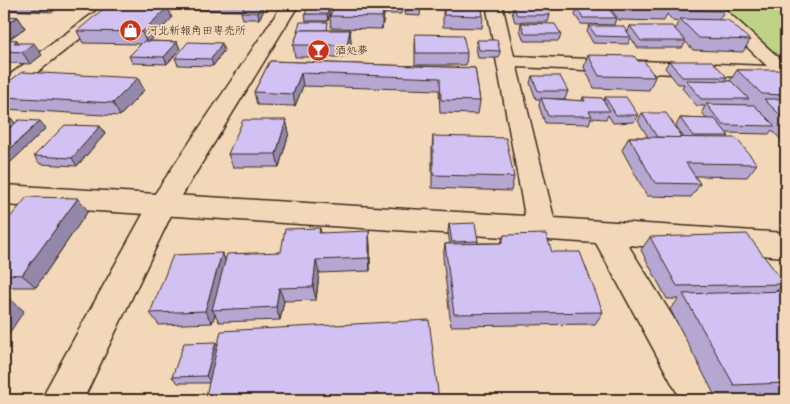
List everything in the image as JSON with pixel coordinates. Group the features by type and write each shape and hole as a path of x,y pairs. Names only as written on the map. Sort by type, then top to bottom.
{"street":[{"path":"4,89 116,4"},
{"path":"62,400 162,205 290,4"},
{"path":"494,4 542,228"},
{"path":"710,4 786,73"},
{"path":"506,61 786,73"},
{"path":"4,195 786,245"},
{"path":"606,234 702,400"}],"green space":[{"path":"719,4 786,4 786,61 779,61"}],"building":[{"path":"118,4 140,4 138,6 116,6"},
{"path":"335,4 384,4 382,17 330,16"},
{"path":"384,4 401,4 401,7 384,7"},
{"path":"406,4 421,4 421,9 405,9"},
{"path":"444,4 481,4 483,16 444,15"},
{"path":"619,4 663,4 669,10 624,9"},
{"path":"672,4 716,4 724,11 678,10"},
{"path":"108,5 168,7 142,32 77,31"},
{"path":"246,5 262,5 258,12 241,12"},
{"path":"513,6 545,6 550,15 517,15"},
{"path":"308,7 329,7 327,14 305,14"},
{"path":"577,8 609,9 616,18 583,18"},
{"path":"4,16 18,17 4,25"},
{"path":"680,19 728,20 750,40 699,38"},
{"path":"300,22 328,22 327,30 297,31"},
{"path":"521,23 555,24 561,34 525,34"},
{"path":"589,26 623,26 631,37 596,36"},
{"path":"630,26 672,26 686,41 641,41"},
{"path":"299,30 350,30 347,45 293,45"},
{"path":"415,34 463,35 467,53 416,53"},
{"path":"4,39 17,40 14,43 34,43 22,52 4,51"},
{"path":"477,40 497,40 500,51 479,50"},
{"path":"144,41 177,42 164,57 129,56"},
{"path":"188,42 222,43 211,59 175,58"},
{"path":"588,55 634,56 638,61 644,61 655,77 599,76"},
{"path":"270,61 475,68 480,101 441,100 440,78 301,73 293,94 254,92"},
{"path":"669,61 712,61 727,77 682,77"},
{"path":"737,70 785,70 786,95 762,94"},
{"path":"22,72 138,78 113,103 4,97 4,85"},
{"path":"532,76 560,76 568,91 538,91"},
{"path":"686,80 731,81 749,99 701,99"},
{"path":"583,97 602,98 610,111 589,111 592,116 548,116 541,98 585,101"},
{"path":"605,97 626,97 638,115 616,115"},
{"path":"764,99 786,99 786,121"},
{"path":"706,104 754,105 775,126 723,125"},
{"path":"642,113 666,113 683,138 657,137"},
{"path":"680,118 715,119 729,136 693,136"},
{"path":"4,119 12,119 4,127"},
{"path":"19,120 40,121 4,154 4,133"},
{"path":"243,120 286,120 276,154 228,154"},
{"path":"65,125 100,126 72,158 34,156"},
{"path":"433,136 506,138 514,177 433,175"},
{"path":"629,137 736,138 757,164 686,163 700,184 655,183"},
{"path":"27,197 78,198 22,275 4,274 4,225"},
{"path":"475,223 478,241 452,242 449,224"},
{"path":"320,228 319,233 369,231 369,258 316,260 313,287 279,288 276,307 212,310 227,254 281,252 285,229"},
{"path":"546,234 552,252 580,252 603,312 454,314 445,244 502,243 504,235"},
{"path":"747,234 785,284 677,286 650,237"},
{"path":"222,253 205,311 150,313 173,255"},
{"path":"786,291 786,383 734,385 683,294"},
{"path":"4,298 9,298 4,306"},
{"path":"429,320 439,400 205,400 221,331"},
{"path":"216,342 206,376 172,377 184,343"}],"place":[{"name":"河北新報角田専売所","path":"131,30"},
{"name":"酒処夢","path":"319,50"}]}
